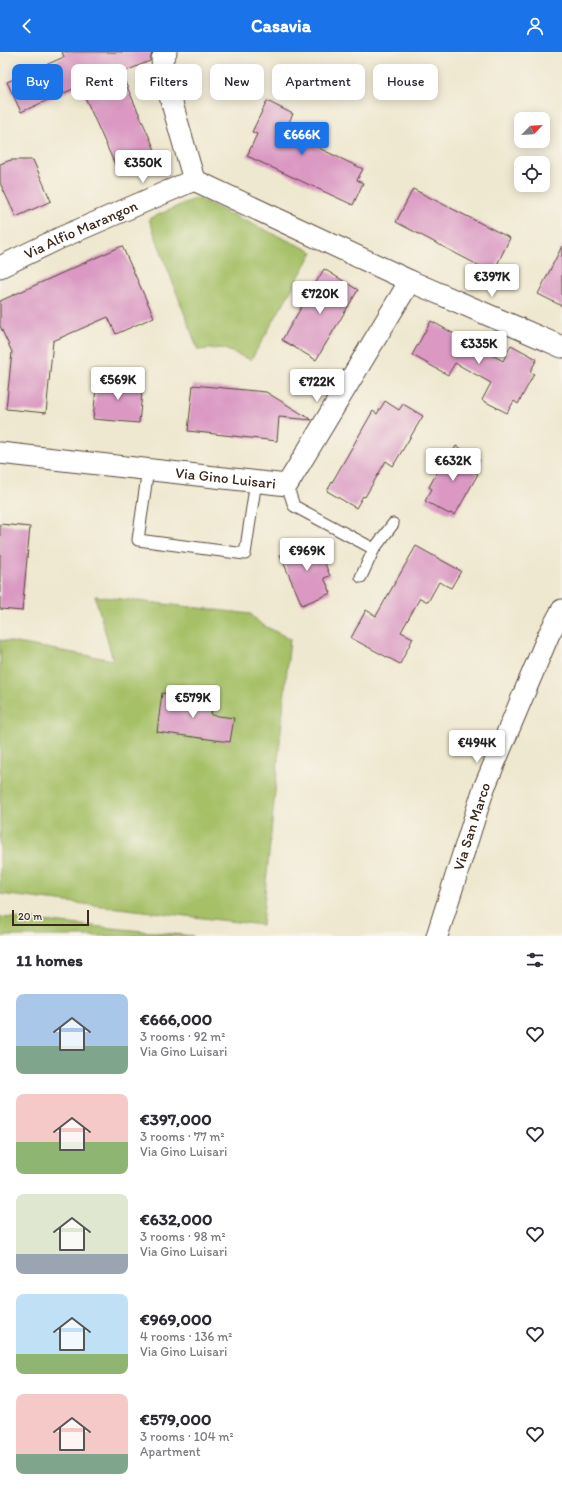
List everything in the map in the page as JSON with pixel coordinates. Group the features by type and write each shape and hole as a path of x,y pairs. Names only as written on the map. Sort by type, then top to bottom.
{"street":[{"path":"166,52 162,59 163,72 194,180 410,281 562,346"},
{"name":"Via Alfio Marangon","path":"0,266 60,238 194,180"},
{"name":"Via Gino Luisari","path":"0,454 287,485 410,281"},
{"name":"Via San Marco","path":"437,936 484,788 549,634 562,610"}],"lane":[{"path":"148,469 138,540 245,554 256,481"},
{"path":"287,485 294,506 374,549"},
{"path":"361,577 374,549 392,524"}],"green space":[{"path":"196,198 313,252 251,360 222,348 198,350 149,219"},
{"path":"95,596 251,614 261,624 290,639 262,925 0,894 0,640 113,660"},
{"path":"0,917 193,936 0,936"}],"building":[{"path":"62,52 152,52 150,61 143,64 135,64 135,67 127,71 127,64 71,64 71,90 63,93 63,64 48,64 64,57"},
{"path":"12,80 12,93 7,82"},
{"path":"127,87 155,150 116,167 86,100 127,100"},
{"path":"15,100 48,100 21,112"},
{"path":"267,101 293,114 287,126 306,135 304,141 363,169 357,180 363,183 353,205 247,156 257,134 252,132"},
{"path":"11,160 33,160 51,201 16,217 0,183 0,164"},
{"path":"413,189 510,238 493,273 396,222"},
{"path":"122,246 154,317 116,334 108,317 53,341 46,413 6,409 12,352 0,326 0,301"},
{"path":"562,246 562,306 538,294"},
{"path":"324,269 358,290 316,360 282,340"},
{"path":"431,321 503,361 511,345 537,359 530,372 534,374 518,404 514,401 507,413 482,400 491,383 455,363 448,375 412,355"},
{"path":"97,378 143,383 139,423 93,419"},
{"path":"193,385 266,392 312,420 279,417 277,441 188,431"},
{"path":"385,401 399,410 403,404 423,416 393,466 386,461 365,497 363,496 356,508 327,491 373,411 377,414"},
{"path":"456,446 480,460 474,472 478,474 455,515 449,514 425,501 432,489 429,487 440,467 443,469"},
{"path":"0,524 30,527 22,611 0,609"},
{"path":"315,540 330,576 324,578 331,593 302,605 280,555"},
{"path":"416,546 461,571 451,588 439,582 428,602 420,598 401,632 413,638 400,664 351,638 366,610 376,616"},
{"path":"162,693 213,700 211,715 234,718 230,742 157,732"}]}
